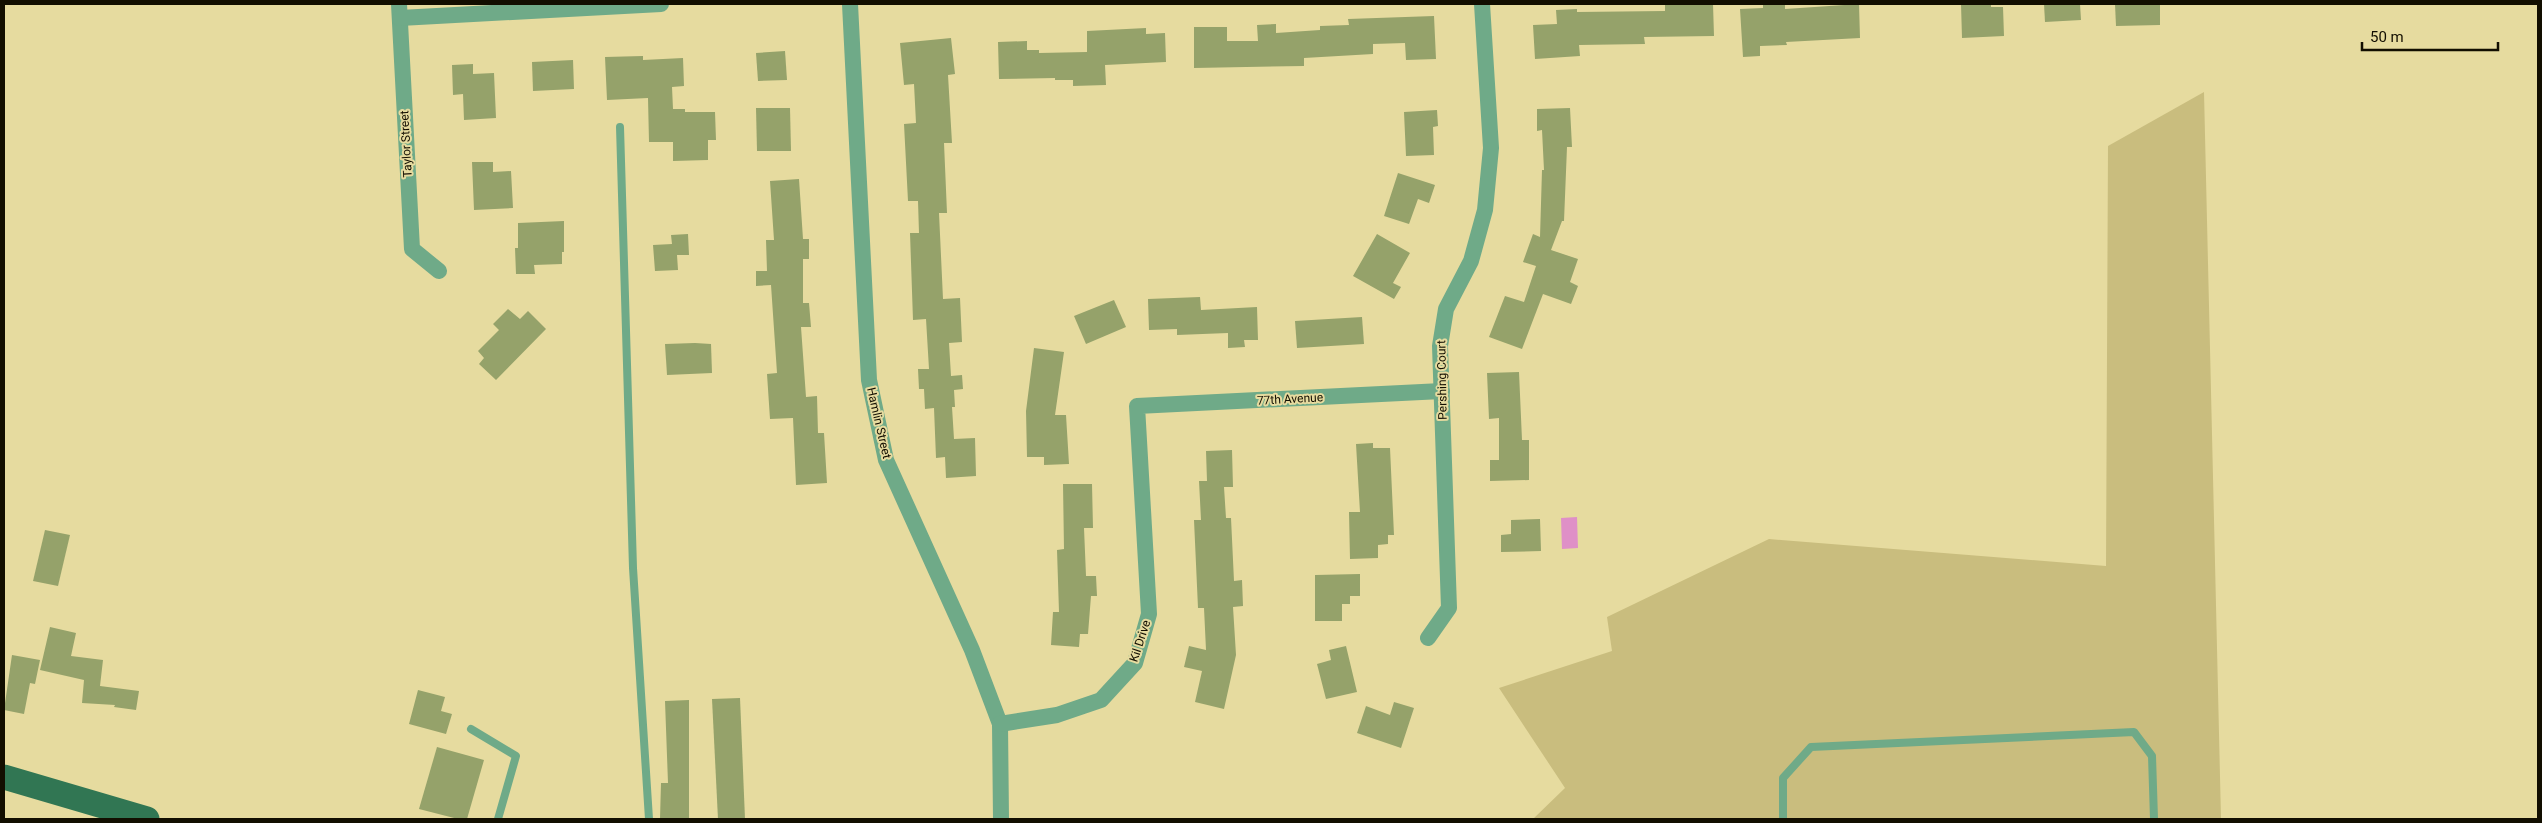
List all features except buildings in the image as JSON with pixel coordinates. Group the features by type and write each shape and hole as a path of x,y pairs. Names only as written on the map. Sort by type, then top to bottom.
{"main road":[{"path":"4,777 147,819"}],"street":[{"path":"400,11 661,4"},
{"name":"Hamlin Street","path":"850,4 869,380 886,460 972,650 1000,724 1001,819"},
{"name":"Pershing Court","path":"1428,638 1449,608 1440,346 1446,309 1471,261 1485,210 1492,148 1482,4"},
{"name":"Taylor Street","path":"400,11 412,249 439,271"},
{"name":"77th Avenue","path":"1138,406 1442,392"},
{"name":"Kil Drive","path":"1000,724 1057,716 1101,700 1135,663 1149,614 1138,406"}],"lane":[{"path":"620,126 634,568 649,819"},
{"path":"471,729 516,756 498,819"},
{"path":"1783,819 1783,778 1811,747 2134,732 2152,756 2154,819"}],"shaded area":[{"path":"2204,92 2221,819 1533,819 1565,788 1499,688 1612,651 1607,617 1769,539 2106,566 2108,146"},
{"path":"1577,517 1578,548 1562,549 1561,518"}]}
